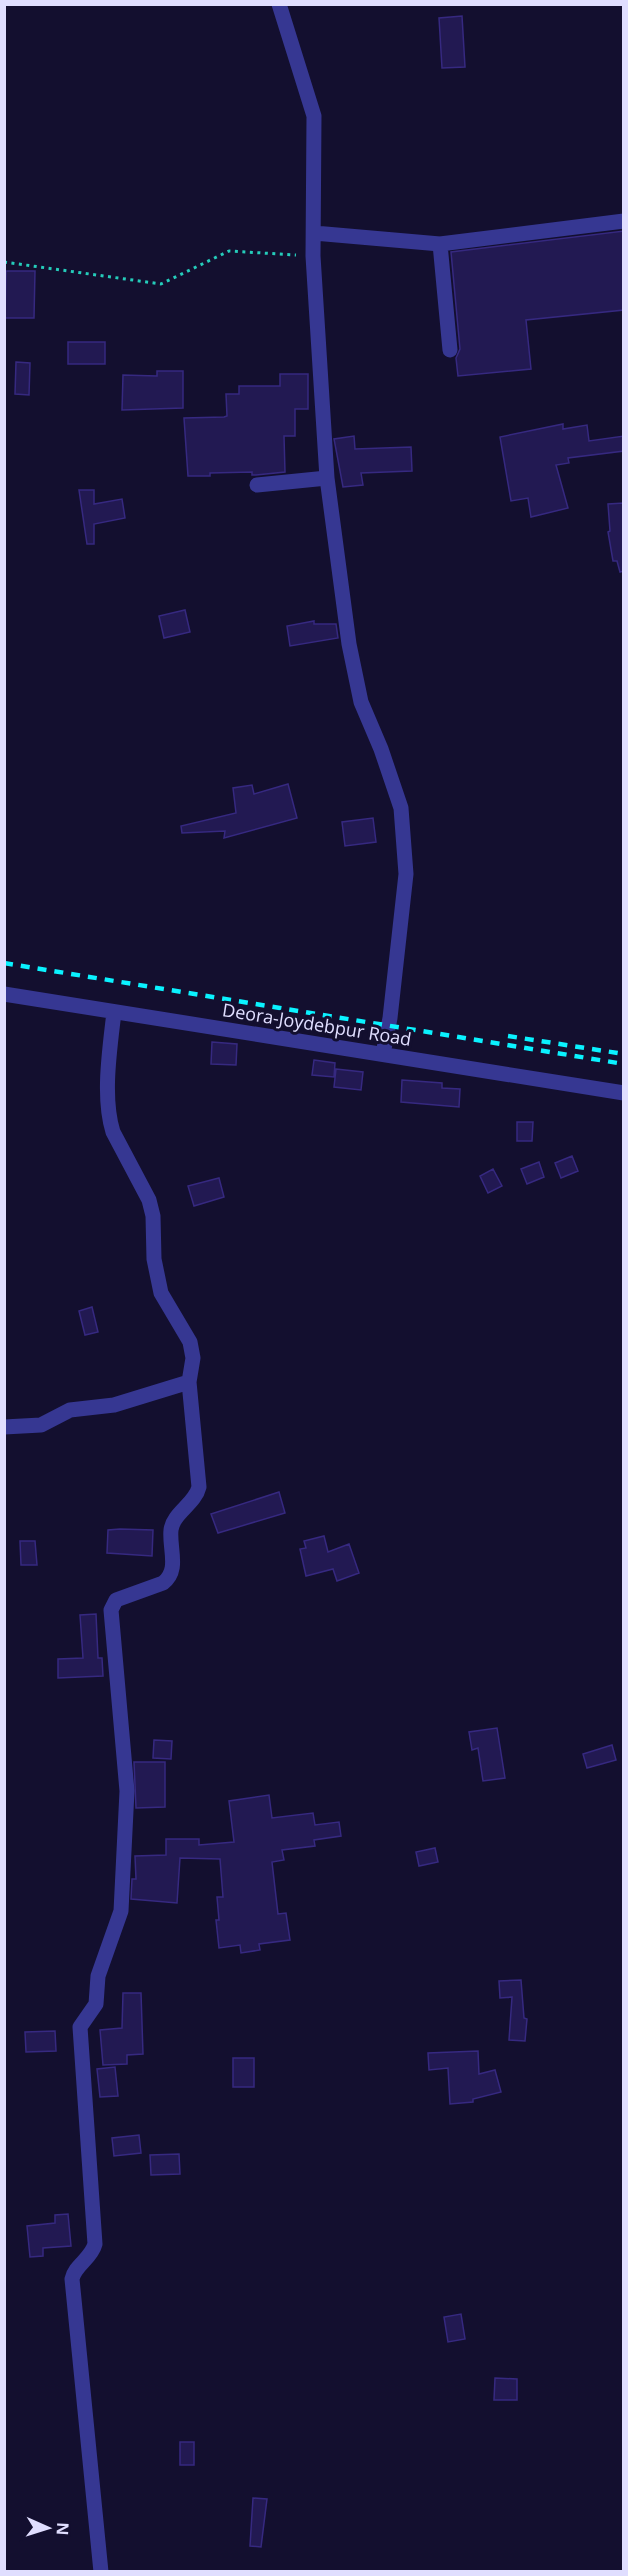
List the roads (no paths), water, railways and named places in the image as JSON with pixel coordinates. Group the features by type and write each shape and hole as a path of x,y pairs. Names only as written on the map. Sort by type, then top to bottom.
{"street":[{"path":"279,4 314,109 313,256 327,478 349,644 361,702 381,749 401,808 406,874 390,1018 383,1054"},
{"path":"314,234 440,244 624,221"},
{"path":"440,244 450,350"},
{"path":"257,485 327,478"},
{"name":"Deora-Joydebpur Road","path":"4,994 624,1093"},
{"path":"101,2571 72,2279 74,2272 93,2252 95,2244 80,2027 94,2010 98,1976 121,1911 127,1791 111,1610 116,1600 163,1583 172,1572 171,1530 173,1523 197,1494 199,1487 189,1382 193,1358 190,1342 161,1293 156,1275 152,1207 110,1122 108,1060 114,1012"},
{"path":"4,1427 41,1425 70,1410 114,1405 189,1382"}],"railway":[{"path":"4,963 624,1064"},
{"path":"508,1036 624,1054"}]}
